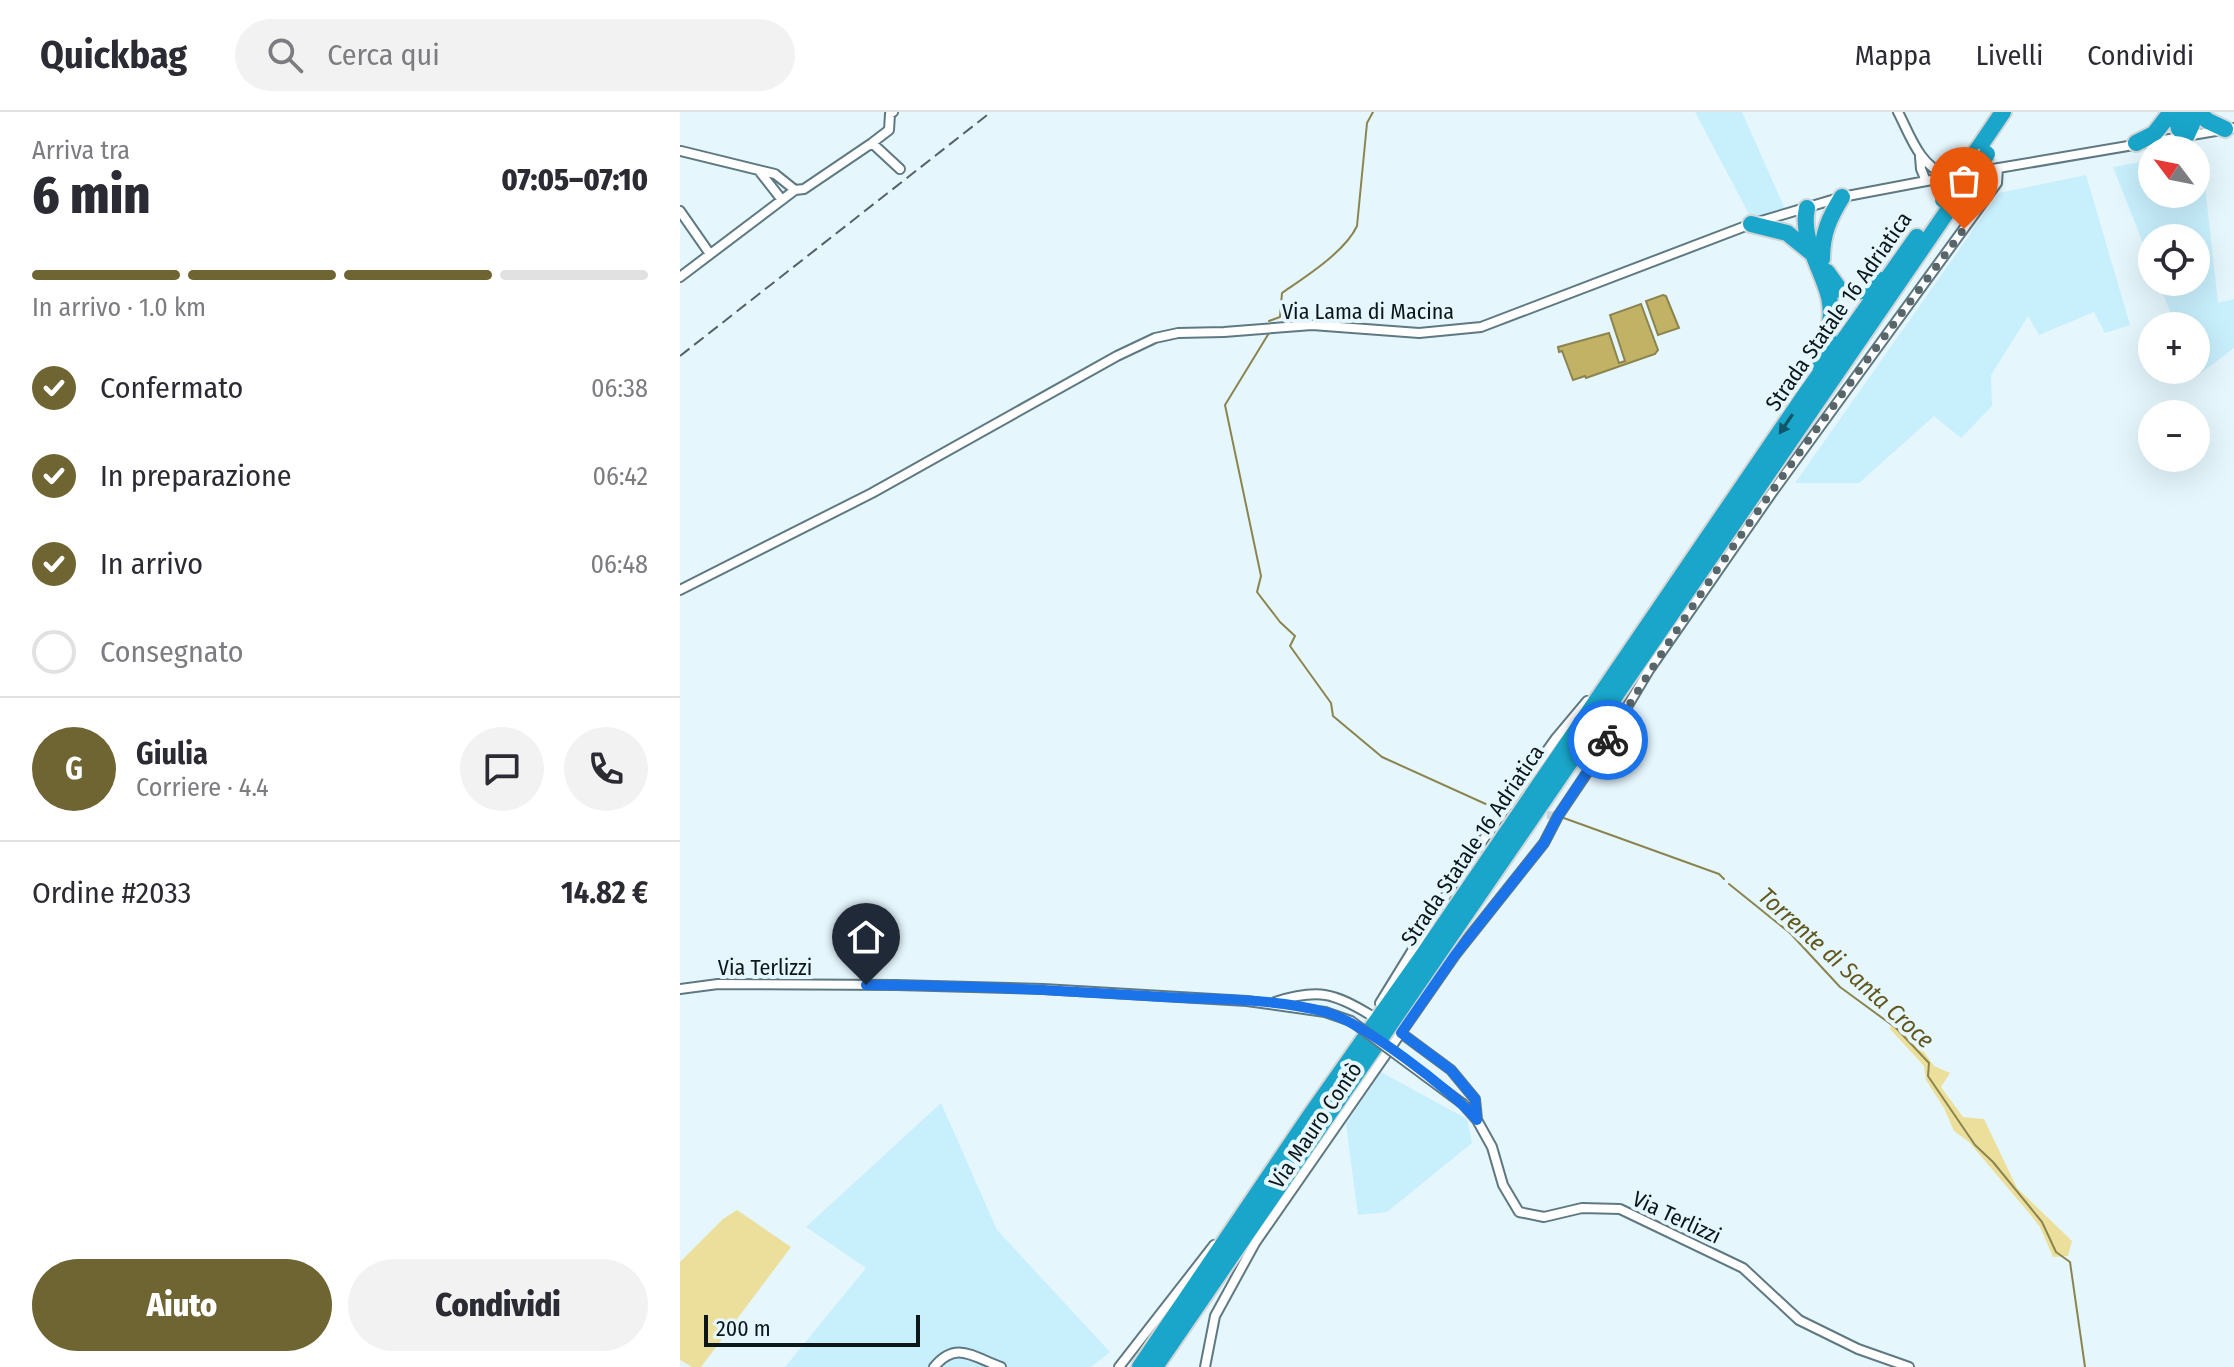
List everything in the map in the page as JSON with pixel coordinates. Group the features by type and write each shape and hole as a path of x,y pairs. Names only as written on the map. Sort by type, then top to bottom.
{"highway":[{"name":"Strada Statale 16 Adriatica","path":"1138,1367 1805,395 2003,112"},
{"name":"Strada Statale 16 Adriatica","path":"1157,1367 1332,1105 1565,772 2016,112"},
{"path":"2136,143 2154,134 2173,112 2179,129 2187,135 2192,124 2190,112"},
{"path":"2197,112 2208,121 2229,129"},
{"path":"1817,256 1827,222 1842,197"},
{"path":"1805,395 1827,345 1831,322 1829,299 1817,256 1814,221 1807,208"},
{"path":"1751,224 1787,233 1817,256 1840,290 1857,294 1870,289 1892,272"}],"street":[{"path":"680,277 795,190 804,189 889,130 890,114 893,112"},
{"path":"1898,112 1929,181"},
{"name":"Via Lama di Macina","path":"680,590 872,493 1117,356 1155,338 1178,333 1312,325 1419,333 1481,327 1751,224 1842,197 2229,129"},
{"path":"872,143 900,169"},
{"path":"680,150 775,174 795,190"},
{"path":"1925,168 1949,177"},
{"path":"1912,184 1925,168"},
{"name":"Via Mauro Contò","path":"1205,1367 1215,1316 1255,1243 1455,955 1544,843 1649,670 1771,494 1997,183 1998,168"},
{"path":"760,172 782,200"},
{"path":"680,211 710,254"},
{"path":"1119,1367 1221,1236 1372,1016 1463,868 1556,738 1596,692 1752,464"},
{"name":"Via Terlizzi","path":"680,989 718,984 1043,989 1271,1003 1325,1012 1351,1021 1463,1104 1477,1120 1492,1147 1503,1185 1519,1212 1544,1217 1582,1208 1620,1209 1743,1268 1799,1320 1858,1349 1909,1367"},
{"path":"1271,1003 1297,994 1340,997 1372,1016"},
{"path":"1401,1033 1451,1070 1475,1099 1477,1120"},
{"path":"934,1367 944,1355 962,1351 1001,1367"}],"shaded area":[{"path":"1695,112 1742,112 1785,209 1751,218"},
{"path":"2138,163 2138,208 2207,208 2209,224 2138,224 2138,230 2113,167"},
{"path":"2086,175 2130,325 2105,333 2094,312 2039,335 2028,316 1991,375 1992,406 1961,438 1934,416 1859,483 1795,483 1999,193"},
{"path":"2210,231 2218,303 2234,299 2234,348 2210,366 2210,312 2170,312 2164,296 2210,296"},
{"path":"1663,295 1679,328 1658,335 1646,301"},
{"path":"1641,304 1658,350 1655,354 1573,380 1558,347 1609,333 1619,363 1625,361 1610,315"},
{"path":"1893,1020 1914,1038 1934,1066 1950,1073 1941,1087 1963,1117 1984,1119 2017,1188 2072,1241 2068,1256 2053,1257 2040,1227 2029,1213 1969,1142 1954,1131 1926,1080 1924,1066 1890,1029"},
{"path":"1381,1072 1467,1119 1472,1143 1387,1212 1358,1215 1346,1124"},
{"path":"941,1103 997,1230 1110,1352 1091,1367 785,1367 866,1268 806,1227"},
{"path":"737,1210 791,1247 701,1367 692,1367 680,1360 680,1262 723,1219"}],"waterway":[{"name":"Torrente di Santa Croce","path":"1269,321 1280,317 1282,293 1334,254 1357,226 1367,123 1373,112"},
{"name":"Torrente di Santa Croce","path":"1269,333 1225,405 1261,576 1257,592 1295,636 1290,646 1331,703 1333,716 1382,757 1499,810"},
{"name":"Torrente di Santa Croce","path":"1561,817 1719,874 1724,879"},
{"name":"Torrente di Santa Croce","path":"1729,884 1790,933 1840,987 1896,1028 1929,1063 1928,1076 1975,1145 1993,1162 2042,1222 2056,1252 2070,1262 2085,1367"}],"tunnel":[{"path":"1535,814 1558,816"}],"railway":[{"path":"680,356 991,112"}],"way so far":[{"path":"1608,740 1649,670 1771,494 1964,229"}],"route":[{"path":"866,985 1043,989 1247,1001 1325,1012 1351,1021 1463,1104 1477,1120 1475,1099 1451,1070 1401,1033 1455,955 1544,843 1608,740"}]}
